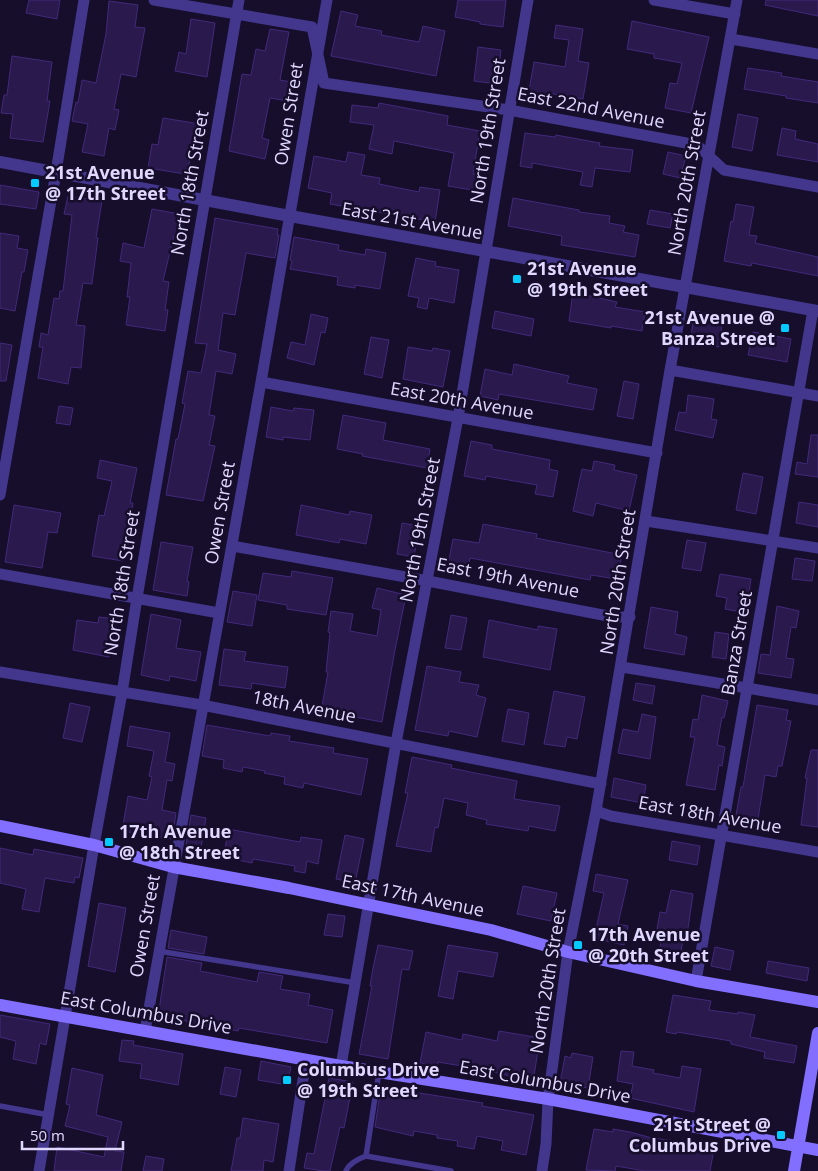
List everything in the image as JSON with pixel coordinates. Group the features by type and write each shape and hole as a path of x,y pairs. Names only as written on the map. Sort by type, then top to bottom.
{"main road":[{"name":"East 17th Avenue","path":"0,826 94,845 173,867 289,888 491,930 568,952 696,981 818,1002"},
{"name":"East Columbus Drive","path":"0,1005 306,1060 548,1099 818,1150"},
{"path":"794,1171 818,1033"}],"street":[{"path":"0,495 84,0"},
{"name":"East 22nd Avenue","path":"154,0 312,27 324,82 509,110 697,145 724,170 818,186"},
{"name":"North 18th Street","path":"39,1171 239,0"},
{"name":"Owen Street","path":"144,1031 232,546 327,0"},
{"name":"North 19th Street","path":"341,1066 396,743 458,418 528,0"},
{"path":"654,0 734,14"},
{"name":"North 20th Street","path":"542,1171 546,1144 548,1099 568,952 622,667 670,370 737,0"},
{"path":"731,38 818,54"},
{"name":"East 21st Avenue","path":"0,162 815,311"},
{"name":"Banza Street","path":"696,981 798,392 815,311"},
{"path":"670,370 818,396"},
{"name":"East 20th Avenue","path":"261,382 657,453"},
{"path":"646,520 818,548"},
{"name":"East 19th Avenue","path":"232,546 428,580 613,616 630,617"},
{"path":"0,574 219,613"},
{"path":"622,667 818,700"},
{"name":"18th Avenue","path":"0,672 202,705 601,784"},
{"name":"East 18th Avenue","path":"596,810 612,816 818,852"},
{"path":"288,1171 306,1060"}],"lane":[{"path":"158,951 356,983"},
{"path":"366,1156 379,1072"},
{"path":"0,1106 48,1115"},
{"path":"346,1171 346,1168 356,1160 366,1156 451,1171"}],"building":[{"path":"29,0 60,0 57,19 26,13"},
{"path":"458,0 506,0 503,27 480,24 480,22 455,17"},
{"path":"766,0 818,0 818,16 765,5"},
{"path":"109,1 138,5 135,27 145,28 136,77 121,74 114,109 119,110 115,130 109,128 104,156 82,152 88,124 72,121 76,102 78,103 82,80 96,83 106,34"},
{"path":"341,11 358,15 355,26 382,31 381,35 419,42 423,26 445,31 436,76 331,56"},
{"path":"191,19 215,23 207,77 175,71 179,52 186,54"},
{"path":"632,21 709,37 691,113 665,108 670,83 677,84 682,63 654,58 654,54 627,49"},
{"path":"556,25 583,29 578,61 589,63 583,99 548,93 547,99 528,96 534,62 565,67 569,40 554,38"},
{"path":"270,29 289,32 280,80 291,82 288,101 270,98 262,138 269,140 265,159 229,151 242,74 251,75 256,49 265,51"},
{"path":"478,47 501,50 497,84 474,81"},
{"path":"12,56 52,62 47,101 50,101 43,142 10,138 13,114 1,113 4,95 7,95"},
{"path":"748,68 782,73 781,76 818,82 818,103 744,89"},
{"path":"379,103 448,116 447,125 480,131 473,174 481,175 478,191 448,186 454,153 394,141 392,154 369,149 374,125 350,122 352,105 378,108"},
{"path":"738,114 758,118 752,151 732,147"},
{"path":"163,118 200,124 196,148 192,147 188,169 185,169 185,174 148,168 152,144 158,145"},
{"path":"782,128 796,131 795,139 818,144 818,162 777,155"},
{"path":"525,133 555,137 556,135 600,143 599,146 633,150 630,172 595,168 592,187 580,185 583,172 532,163 532,168 520,166"},
{"path":"348,152 365,155 361,175 380,178 379,184 419,192 420,187 440,190 435,222 330,204 332,193 308,188 314,156 346,162"},
{"path":"668,152 686,156 680,178 663,174"},
{"path":"0,185 39,192 36,209 0,204"},
{"path":"68,196 102,201 96,238 98,238 92,284 83,283 76,325 85,326 81,368 71,367 68,384 38,378 43,347 39,347 41,333 48,335 54,298 59,299 60,291 63,291 72,215 64,214"},
{"path":"513,198 579,210 579,212 610,216 609,223 625,226 623,232 639,235 635,257 561,245 562,236 508,226"},
{"path":"736,204 754,207 749,235 757,236 755,243 818,257 818,276 752,263 751,266 724,261"},
{"path":"152,209 185,215 181,236 174,235 163,281 169,282 165,310 168,310 165,331 126,325 130,297 127,297 131,263 120,261 123,243 144,248"},
{"path":"650,210 673,214 670,228 647,224"},
{"path":"215,218 278,229 277,235 279,235 275,258 246,253 235,315 223,313 218,350 236,354 232,374 216,371 209,415 215,416 209,445 215,446 203,501 166,495 176,439 178,439 185,404 182,403 188,371 201,373 207,344 195,343"},
{"path":"0,233 19,236 17,248 28,250 15,311 0,308"},
{"path":"294,237 339,245 338,250 365,255 366,249 386,253 380,289 355,285 355,288 337,285 338,277 290,269"},
{"path":"416,258 436,262 435,266 459,270 454,303 429,298 427,309 417,307 419,298 408,296"},
{"path":"574,285 587,287 586,295 617,302 615,307 645,312 642,331 569,321"},
{"path":"495,311 534,319 531,336 492,328"},
{"path":"695,311 723,317 719,347 690,341"},
{"path":"311,314 328,318 325,333 321,332 314,365 287,358 291,342 305,345"},
{"path":"753,332 791,339 787,362 748,355"},
{"path":"371,337 389,340 382,378 364,374"},
{"path":"0,343 12,345 6,381 0,381"},
{"path":"408,347 432,351 433,348 450,351 443,387 403,379"},
{"path":"514,364 569,376 567,383 597,389 593,410 499,394 498,400 480,396 485,369 512,375"},
{"path":"624,381 639,384 633,419 617,416"},
{"path":"688,395 714,399 711,419 717,420 713,438 675,430 679,412 686,413"},
{"path":"59,406 73,408 70,425 56,423"},
{"path":"271,407 293,411 294,408 314,410 310,440 283,437 283,440 266,437"},
{"path":"343,415 386,423 383,440 430,449 427,468 362,456 363,454 337,449"},
{"path":"811,435 818,435 818,477 795,474 797,462 807,464"},
{"path":"471,441 492,445 492,449 550,460 549,469 558,471 553,497 535,494 537,485 486,476 485,480 464,476"},
{"path":"100,460 137,468 130,503 133,503 123,561 92,556 99,515 104,516 112,481 97,478"},
{"path":"594,461 615,465 614,470 637,475 629,511 596,503 593,516 573,511 582,469 592,471"},
{"path":"743,473 763,477 756,514 736,510"},
{"path":"799,502 818,505 818,527 796,523"},
{"path":"14,505 61,513 57,533 48,532 42,568 5,562"},
{"path":"301,505 349,515 350,511 372,515 366,544 340,539 339,543 296,535"},
{"path":"402,523 419,526 414,557 397,554"},
{"path":"483,524 537,534 536,538 622,555 617,579 591,575 590,580 470,558 468,568 448,565 453,539 479,543"},
{"path":"687,540 706,543 701,571 682,568"},
{"path":"161,542 193,547 187,581 189,582 187,596 153,590"},
{"path":"795,558 815,561 812,581 792,579"},
{"path":"292,571 333,578 326,615 287,609 287,605 258,600 263,573 291,577"},
{"path":"720,574 751,579 746,613 725,609 727,598 716,596"},
{"path":"377,588 406,595 382,722 350,716 351,711 322,706 328,672 326,672 331,611 353,614 350,631 377,636 381,610 372,608"},
{"path":"233,591 257,595 252,626 227,622"},
{"path":"777,606 799,611 796,628 791,627 786,658 794,659 791,678 758,673 761,654 770,655"},
{"path":"651,607 678,612 675,634 687,637 684,655 644,648"},
{"path":"151,614 181,620 176,648 201,652 196,681 170,676 169,681 141,675"},
{"path":"451,615 467,618 461,650 445,648"},
{"path":"99,617 116,619 109,657 73,650 77,620 98,623"},
{"path":"489,620 538,630 538,626 557,629 550,670 483,657"},
{"path":"715,632 729,634 726,659 712,657"},
{"path":"224,649 246,652 244,661 288,667 285,688 252,683 251,689 219,685"},
{"path":"427,666 461,672 459,682 479,685 476,695 486,698 477,737 449,731 448,736 415,730"},
{"path":"636,683 655,686 652,704 633,700"},
{"path":"554,691 585,697 577,739 567,737 565,747 544,744"},
{"path":"702,695 728,701 724,718 722,717 717,745 725,747 722,766 719,765 715,790 686,785 695,737 690,737 693,719 698,720"},
{"path":"70,703 90,707 82,742 63,738"},
{"path":"757,705 788,710 786,720 791,721 782,766 778,766 776,777 765,775 758,819 736,815 741,787 743,787"},
{"path":"508,709 529,713 524,745 502,741"},
{"path":"642,714 656,717 650,759 618,753 623,729 638,732"},
{"path":"207,725 270,736 271,733 290,736 289,741 334,748 333,753 368,759 361,795 304,783 303,788 284,784 285,777 264,773 265,771 243,767 242,772 223,768 224,760 202,756"},
{"path":"130,726 170,733 165,762 175,764 172,781 167,780 162,810 176,813 172,839 122,831 128,796 147,800 152,777 149,776 154,751 127,746"},
{"path":"811,750 818,750 818,827 801,825 807,778 805,778"},
{"path":"412,757 452,765 451,768 517,781 514,799 560,806 555,831 529,826 528,831 486,824 487,820 466,815 468,803 444,798 438,828 435,827 431,852 396,846 408,793 405,793"},
{"path":"614,778 646,785 643,803 611,797"},
{"path":"191,815 206,818 200,853 185,851"},
{"path":"228,829 300,842 301,837 322,840 318,864 307,861 305,873 294,871 295,866 253,859 252,863 224,857"},
{"path":"345,835 364,839 355,883 336,879"},
{"path":"672,841 700,846 697,865 669,860"},
{"path":"0,848 33,855 34,849 83,858 79,878 75,877 74,883 45,878 39,912 22,909 26,889 0,883"},
{"path":"596,874 628,880 618,924 628,926 624,945 594,938 604,893 593,891"},
{"path":"523,886 557,893 551,921 517,914"},
{"path":"671,890 693,894 687,935 684,934 680,957 659,953 663,930 657,929 660,912 666,913"},
{"path":"99,903 126,908 115,972 88,966"},
{"path":"328,914 345,916 342,937 324,935"},
{"path":"171,930 207,937 204,954 168,948"},
{"path":"378,945 413,951 409,970 402,969 388,1059 359,1054"},
{"path":"448,945 498,953 493,977 458,971 453,999 438,996"},
{"path":"715,947 734,951 730,970 711,966"},
{"path":"167,957 202,963 200,971 257,982 259,972 283,976 280,989 310,994 308,1005 333,1010 327,1043 239,1028 238,1031 210,1027 187,1023 187,1021 158,1017"},
{"path":"768,961 809,968 807,981 766,973"},
{"path":"673,995 711,1001 709,1010 755,1015 750,1037 797,1046 794,1063 764,1058 765,1052 731,1044 731,1041 677,1032 676,1034 666,1032"},
{"path":"0,1015 50,1024 46,1045 40,1043 36,1064 13,1059 16,1041 0,1037"},
{"path":"499,1031 540,1038 533,1082 456,1065 438,1062 437,1067 420,1063 426,1032 462,1040 463,1034 497,1041"},
{"path":"122,1040 134,1041 133,1045 183,1054 178,1085 140,1078 142,1064 119,1061"},
{"path":"621,1051 634,1052 632,1066 654,1070 653,1073 680,1078 682,1066 701,1069 694,1112 630,1098 633,1084 617,1081"},
{"path":"572,1053 593,1057 588,1088 579,1086 578,1093 565,1091 566,1084 560,1083 565,1056 571,1058"},
{"path":"261,1061 291,1067 287,1085 258,1080"},
{"path":"225,1067 241,1070 236,1097 220,1094"},
{"path":"72,1068 103,1075 96,1115 122,1122 115,1151 124,1152 121,1171 54,1171 57,1147 104,1157 108,1137 65,1126 70,1105 66,1104"},
{"path":"329,1078 353,1082 344,1128 340,1127 330,1171 304,1168 307,1153 314,1154"},
{"path":"381,1087 483,1103 482,1106 534,1115 526,1155 501,1150 503,1141 477,1136 474,1149 457,1146 458,1141 437,1138 437,1135 414,1131 413,1136 375,1127"},
{"path":"243,1118 279,1124 273,1162 264,1160 263,1171 231,1171"},
{"path":"594,1129 613,1132 613,1129 652,1138 692,1143 692,1145 714,1149 710,1171 645,1171 616,1166 615,1171 586,1170"},
{"path":"146,1156 164,1159 162,1171 143,1171"}],"place":[{"name":"21st Avenue @ 17th Street","path":"35,183"},
{"name":"21st Avenue @ 19th Street","path":"517,279"},
{"name":"21st Avenue @ Banza Street","path":"785,328"},
{"name":"17th Avenue @ 18th Street","path":"109,842"},
{"name":"17th Avenue @ 20th Street","path":"578,945"},
{"name":"Columbus Drive @ 19th Street","path":"287,1080"},
{"name":"21st Street @ Columbus Drive","path":"781,1135"}]}
